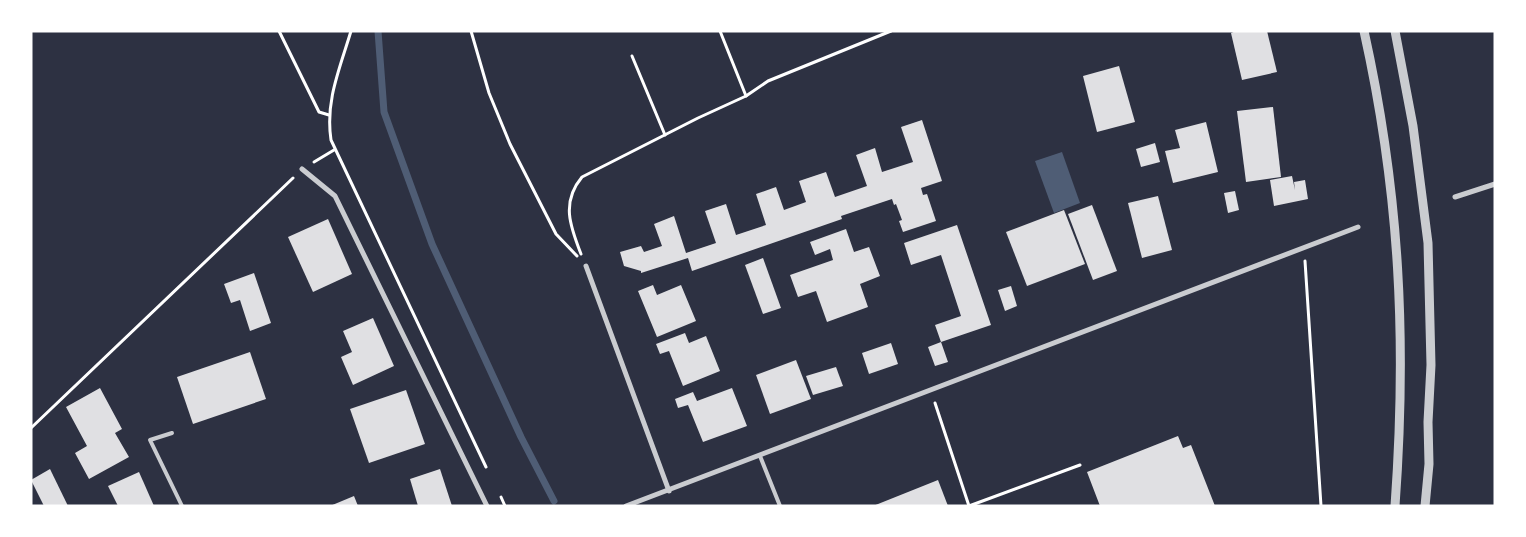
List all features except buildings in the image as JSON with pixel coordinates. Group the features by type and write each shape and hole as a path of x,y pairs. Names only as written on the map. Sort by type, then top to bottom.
{"street":[{"path":"1364,31 1381,114 1397,239 1402,320 1402,382 1395,506"},
{"path":"1395,31 1413,126 1430,274 1429,464 1425,506"},
{"path":"302,170 335,196 487,506"},
{"path":"1455,197 1495,184"},
{"path":"626,506 1358,227"},
{"path":"586,266 669,491"}],"lane":[{"path":"172,433 150,440 182,506"},
{"path":"760,456 780,506"}],"path":[{"path":"279,31 319,112 329,115"},
{"path":"351,31 334,85 329,115 331,140 334,150 488,470"},
{"path":"471,31 489,93 510,144 556,234 586,266"},
{"path":"720,31 746,96"},
{"path":"586,266 574,235 570,220 569,203 573,188 582,177 746,96 768,81 891,31"},
{"path":"632,56 665,135"},
{"path":"31,428 302,170 334,150"},
{"path":"1304,248 1321,506"},
{"path":"931,391 969,506 1080,465"},
{"path":"496,488 505,506"}],"water":[{"path":"1062,152 1080,203 1054,213 1035,161"}],"waterway":[{"path":"378,31 384,112 432,244 521,437 554,501"}]}
